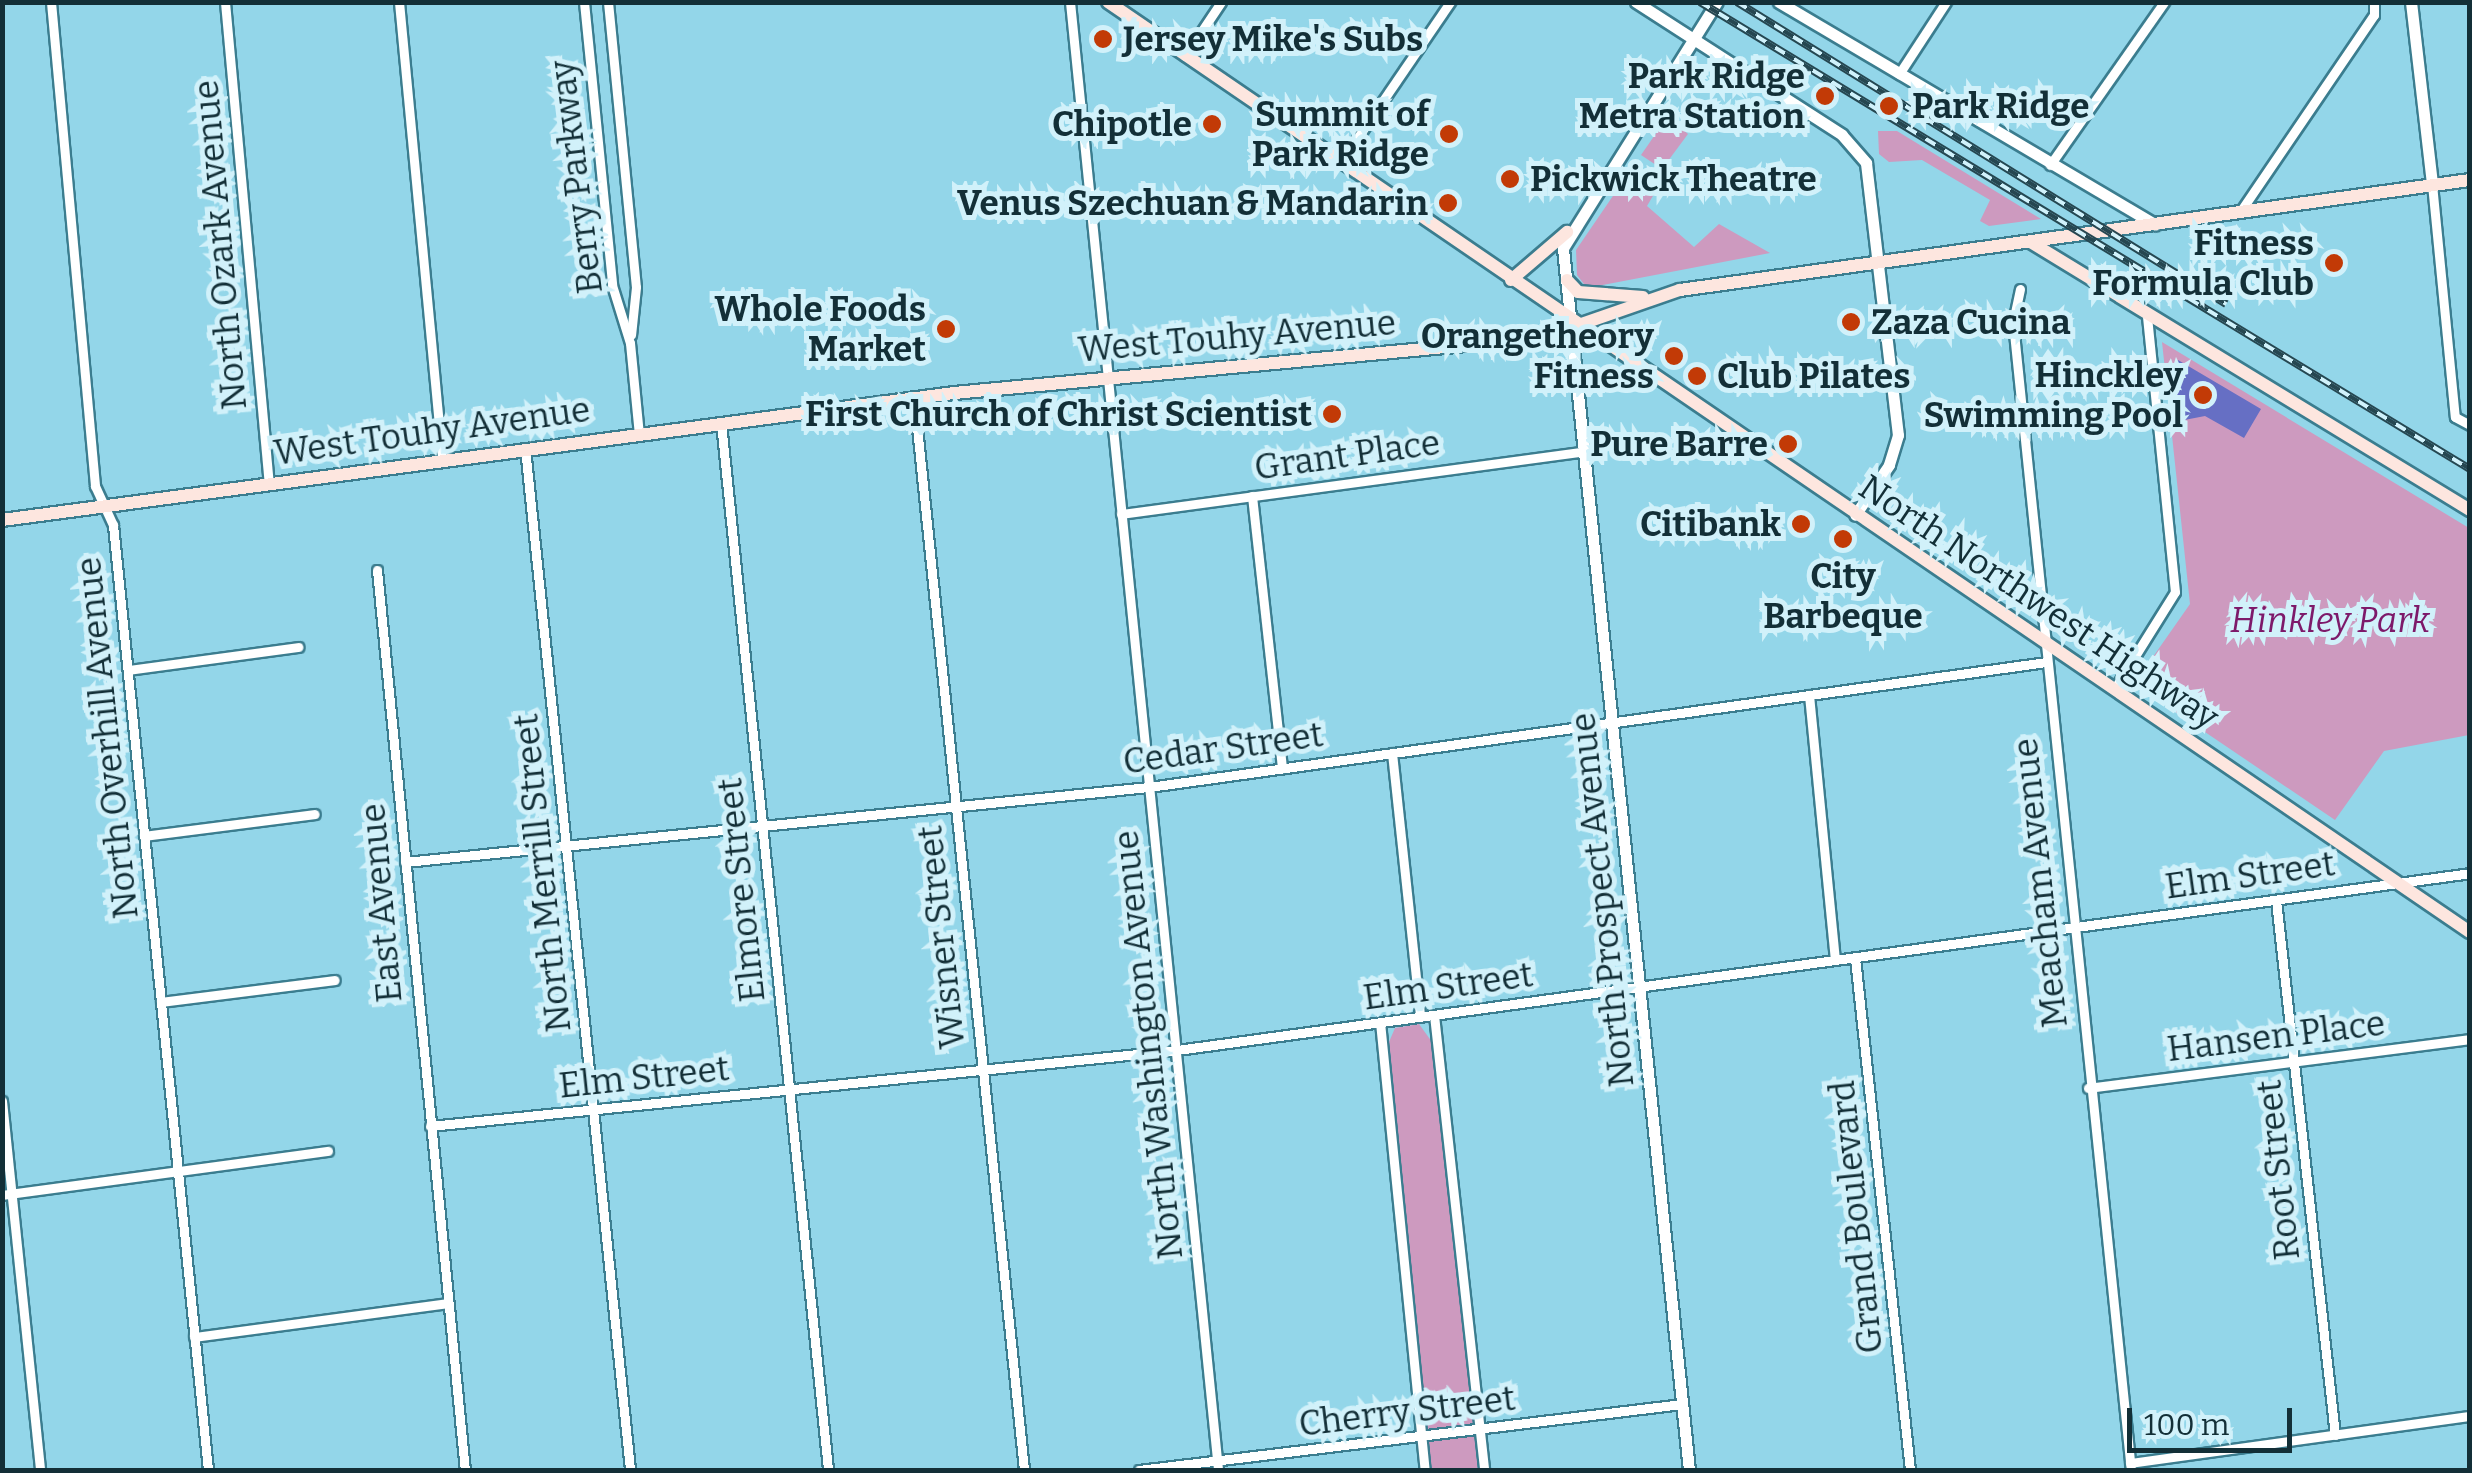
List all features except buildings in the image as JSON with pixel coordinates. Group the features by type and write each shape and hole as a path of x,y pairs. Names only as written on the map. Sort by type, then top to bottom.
{"main road":[{"name":"North Northwest Highway","path":"1108,2 1574,324 2470,932"},
{"name":"West Touhy Avenue","path":"2,520 914,398 1106,376 1541,338 1651,298 2242,209 2470,180"},
{"path":"1511,280 1567,232"},
{"path":"2032,243 2470,510"},
{"path":"1566,280 1590,295 1651,298"}],"street":[{"name":"North Overhill Avenue","path":"51,2 96,486 113,525 208,1470"},
{"name":"North Ozark Avenue","path":"225,2 269,483"},
{"path":"399,2 442,460"},
{"name":"Berry Parkway","path":"584,2 612,285 630,343 639,434"},
{"name":"Berry Parkway","path":"608,2 636,287 630,343"},
{"name":"North Washington Avenue","path":"1070,2 1218,1466"},
{"path":"1186,56 1221,2"},
{"path":"1340,162 1450,2"},
{"path":"1636,2 1852,142 1870,177 1898,435 1888,465 1855,515"},
{"path":"1567,232 1717,2"},
{"path":"1779,2 2050,166 2155,224"},
{"path":"1899,74 1946,2"},
{"path":"2050,166 2164,2"},
{"path":"2242,209 2374,14 2374,2"},
{"path":"2411,2 2455,417 2470,425"},
{"name":"North Prospect Avenue","path":"1567,232 1566,280 1574,324 1580,452 1612,722 1689,1470"},
{"name":"Meacham Avenue","path":"2020,289 2012,322 2130,1467"},
{"path":"2115,688 2174,592 2148,315"},
{"name":"Wisner Street","path":"914,398 1024,1470"},
{"name":"Elmore Street","path":"722,423 828,1470"},
{"name":"North Merrill Street","path":"526,448 630,1470"},
{"name":"Grant Place","path":"1120,514 1580,452"},
{"path":"1252,496 1282,768"},
{"name":"East Avenue","path":"377,570 448,1303"},
{"path":"128,670 298,647"},
{"name":"Cedar Street","path":"405,862 1149,787 2046,662"},
{"path":"1809,694 1834,960"},
{"path":"1392,753 1420,1017"},
{"path":"144,836 315,814"},
{"name":"Elm Street","path":"430,1126 1177,1050 2470,873"},
{"name":"Root Street","path":"2276,900 2335,1434"},
{"name":"Grand Boulevard","path":"1855,958 1910,1470"},
{"path":"161,1002 335,980"},
{"path":"1434,1015 1484,1470"},
{"path":"1380,1022 1425,1470"},
{"name":"Hansen Place","path":"2088,1088 2470,1040"},
{"path":"2,1101 7,1195 40,1470"},
{"path":"7,1195 328,1150"},
{"path":"194,1338 448,1303 464,1470"},
{"name":"Cherry Street","path":"1139,1470 1218,1466 1682,1404"},
{"path":"2130,1467 2470,1416"}],"green space":[{"path":"1668,116 1688,134 1662,169 1641,155"},
{"path":"1878,131 1897,131 2041,219 1989,226 1980,221 1990,200 1922,160 1889,162 1879,154"},
{"path":"1630,171 1657,189 1647,206 1694,247 1719,224 1770,253 1587,288 1577,275 1576,250"},
{"name":"Hinkley Park","path":"2162,342 2469,528 2469,735 2384,751 2335,820 2134,684 2190,604"},
{"path":"1419,1024 1432,1042 1478,1470 1431,1470 1389,1042 1395,1028"}],"water":[{"name":"Hinckley Swimming Pool","path":"2178,360 2261,409 2244,438 2205,416 2174,422 2166,380"}],"railway":[{"path":"1700,2 2470,469"},
{"path":"1737,2 2226,304"}],"place":[{"name":"Jersey Mike's Subs","path":"1103,39"},
{"name":"Park Ridge Metra Station","path":"1825,96"},
{"name":"Park Ridge","path":"1889,106"},
{"name":"Chipotle","path":"1212,124"},
{"name":"Summit of Park Ridge","path":"1449,134"},
{"name":"Pickwick Theatre","path":"1510,179"},
{"name":"Venus Szechuan & Mandarin","path":"1448,203"},
{"name":"Fitness Formula Club","path":"2334,263"},
{"name":"Zaza Cucina","path":"1851,322"},
{"name":"Whole Foods Market","path":"946,329"},
{"name":"Orangetheory Fitness","path":"1674,356"},
{"name":"Club Pilates","path":"1697,376"},
{"name":"Hinckley Swimming Pool","path":"2203,395"},
{"name":"First Church of Christ Scientist","path":"1332,414"},
{"name":"Pure Barre","path":"1788,444"},
{"name":"Citibank","path":"1801,524"},
{"name":"City Barbeque","path":"1843,539"}]}
